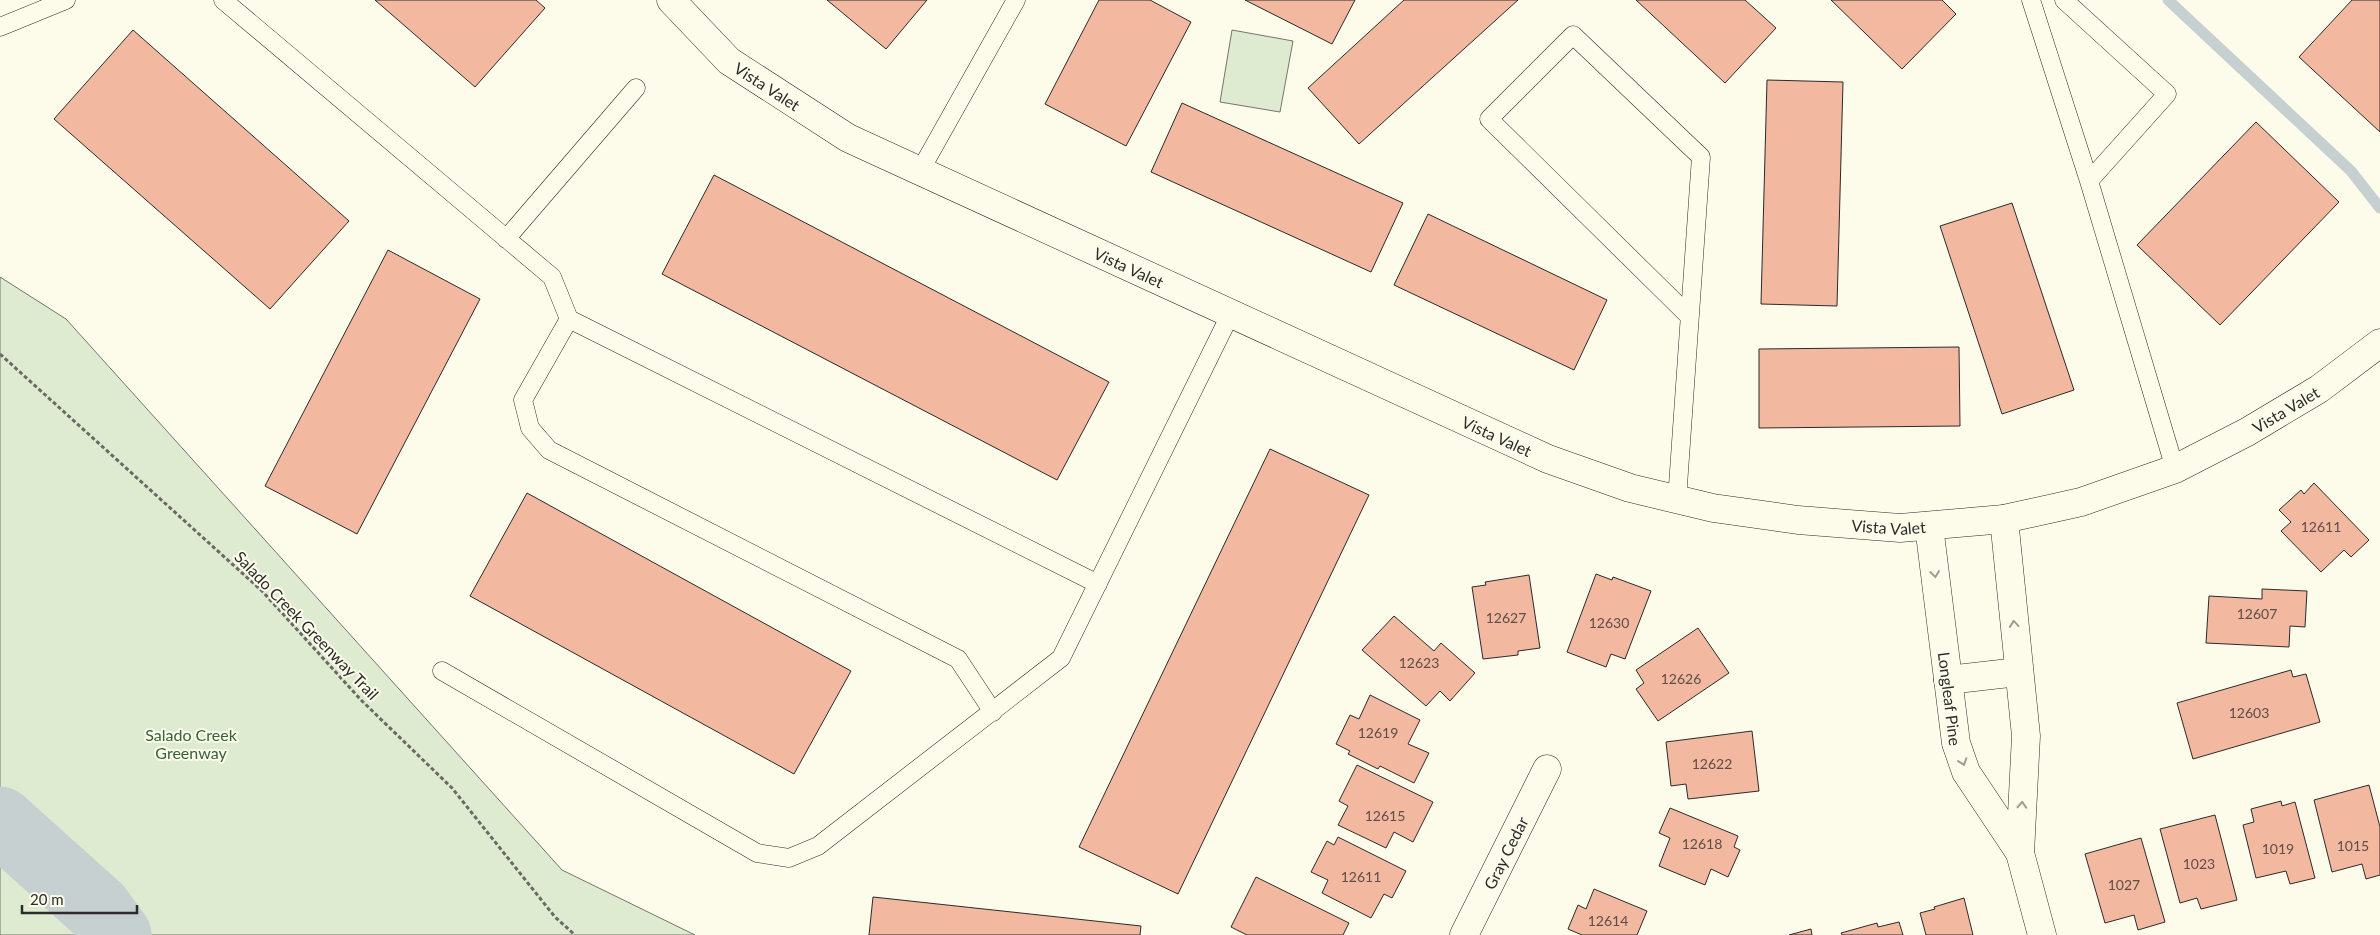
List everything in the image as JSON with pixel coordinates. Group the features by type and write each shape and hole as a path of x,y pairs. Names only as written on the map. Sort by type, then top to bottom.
{"street":[{"name":"Vista Valet","path":"671,0 729,61 848,138 1548,459 1630,488 1713,508 1798,520 1900,528 2004,519 2081,502 2175,469 2247,432 2319,389 2380,343"},
{"name":"Longleaf Pine","path":"2004,519 2018,672 2026,736 2020,853 2042,935"},
{"name":"Longleaf Pine","path":"1929,526 1956,743 1966,772 2020,853"},
{"path":"1948,680 2018,672"},
{"name":"Gray Cedar","path":"1464,935 1547,769"}],"lane":[{"path":"0,27 66,0"},
{"path":"223,0 552,277 570,319 1098,584"},
{"path":"920,171 1016,0"},
{"path":"2031,0 2089,182 2175,469"},
{"path":"2064,0 2167,94 2089,182"},
{"path":"1677,500 1701,157 1573,35 1489,119 1689,316"},
{"path":"506,239 636,88"},
{"path":"442,671 757,853 789,858 818,846 1061,658 1231,313"},
{"path":"570,319 523,400 530,428 549,450 958,659 992,712"}],"path":[{"name":"Salado Creek Greenway Trail","path":"0,354 262,591 361,700 452,788 555,917 575,935"}],"green space":[{"path":"1232,30 1293,41 1280,112 1220,102"},
{"name":"Salado Creek Greenway","path":"0,277 66,319 562,870 695,935 0,935"}],"building":[{"path":"375,0 536,0 545,8 475,87"},
{"path":"827,0 927,0 886,49"},
{"path":"1099,0 1150,0 1191,22 1126,146 1045,104"},
{"path":"1245,0 1355,0 1332,44"},
{"path":"1404,0 1518,0 1359,144 1308,88"},
{"path":"1636,0 1745,0 1776,28 1725,83"},
{"path":"1831,0 1942,0 1956,14 1902,69"},
{"path":"2352,0 2380,0 2380,132 2299,57"},
{"path":"133,30 349,221 270,309 54,119"},
{"path":"1767,80 1843,82 1837,306 1761,304"},
{"path":"1182,103 1403,203 1371,272 1151,172"},
{"path":"2256,122 2339,202 2220,325 2137,245"},
{"path":"714,175 1109,382 1057,480 662,274"},
{"path":"2012,203 2074,390 2002,414 1940,226"},
{"path":"1428,214 1607,300 1574,370 1394,285"},
{"path":"388,250 480,299 357,534 265,486"},
{"path":"1959,347 1960,426 1759,428 1759,349"},
{"path":"1270,449 1369,495 1178,894 1079,847"},
{"path":"2314,483 2369,540 2351,557 2344,550 2321,572 2281,531 2291,522 2279,510 2301,490 2304,494"},
{"path":"527,493 851,671 794,774 470,596"},
{"path":"1596,574 1612,580 1613,577 1651,591 1625,659 1611,654 1606,667 1567,652"},
{"path":"1529,575 1540,648 1518,651 1518,655 1483,659 1472,587 1486,585 1485,582"},
{"path":"2262,589 2307,591 2305,627 2290,626 2289,647 2206,643 2209,596 2262,599"},
{"path":"1394,616 1434,651 1441,643 1475,673 1450,701 1440,691 1426,706 1362,650"},
{"path":"1698,628 1729,673 1658,721 1636,689 1644,683 1636,670"},
{"path":"2291,670 2293,677 2306,674 2320,722 2193,759 2177,703"},
{"path":"1370,695 1420,720 1408,744 1429,753 1414,783 1380,766 1378,769 1348,754 1350,751 1336,744 1350,715 1359,719"},
{"path":"1752,731 1759,791 1688,799 1686,784 1671,786 1666,742"},
{"path":"1357,765 1433,802 1413,842 1394,832 1386,848 1338,825 1348,806 1339,801"},
{"path":"2369,785 2380,827 2380,875 2366,879 2362,864 2332,872 2314,800"},
{"path":"2281,801 2282,806 2295,802 2315,878 2290,884 2286,871 2256,878 2243,825 2254,822 2251,809"},
{"path":"1670,808 1738,836 1734,847 1740,850 1728,877 1711,869 1705,885 1659,866 1670,838 1659,833"},
{"path":"2215,815 2237,900 2201,909 2197,898 2180,903 2160,829"},
{"path":"1338,837 1406,871 1392,898 1384,894 1371,918 1322,893 1328,880 1311,872 1327,841 1334,845"},
{"path":"2141,838 2165,922 2138,930 2134,915 2105,923 2085,854"},
{"path":"1256,877 1349,923 1343,935 1247,935 1231,927"},
{"path":"1594,889 1647,911 1637,935 1582,935 1568,929 1578,905 1586,909"},
{"path":"873,897 1141,926 1140,935 869,935"},
{"path":"1964,898 1973,935 1926,935 1920,913"},
{"path":"1899,922 1903,935 1842,935 1841,933 1877,923 1878,927"},
{"path":"1811,929 1812,935 1789,935"}],"waterway":[{"path":"2168,0 2351,171 2380,208"},
{"path":"0,821 98,909 117,935"}]}
